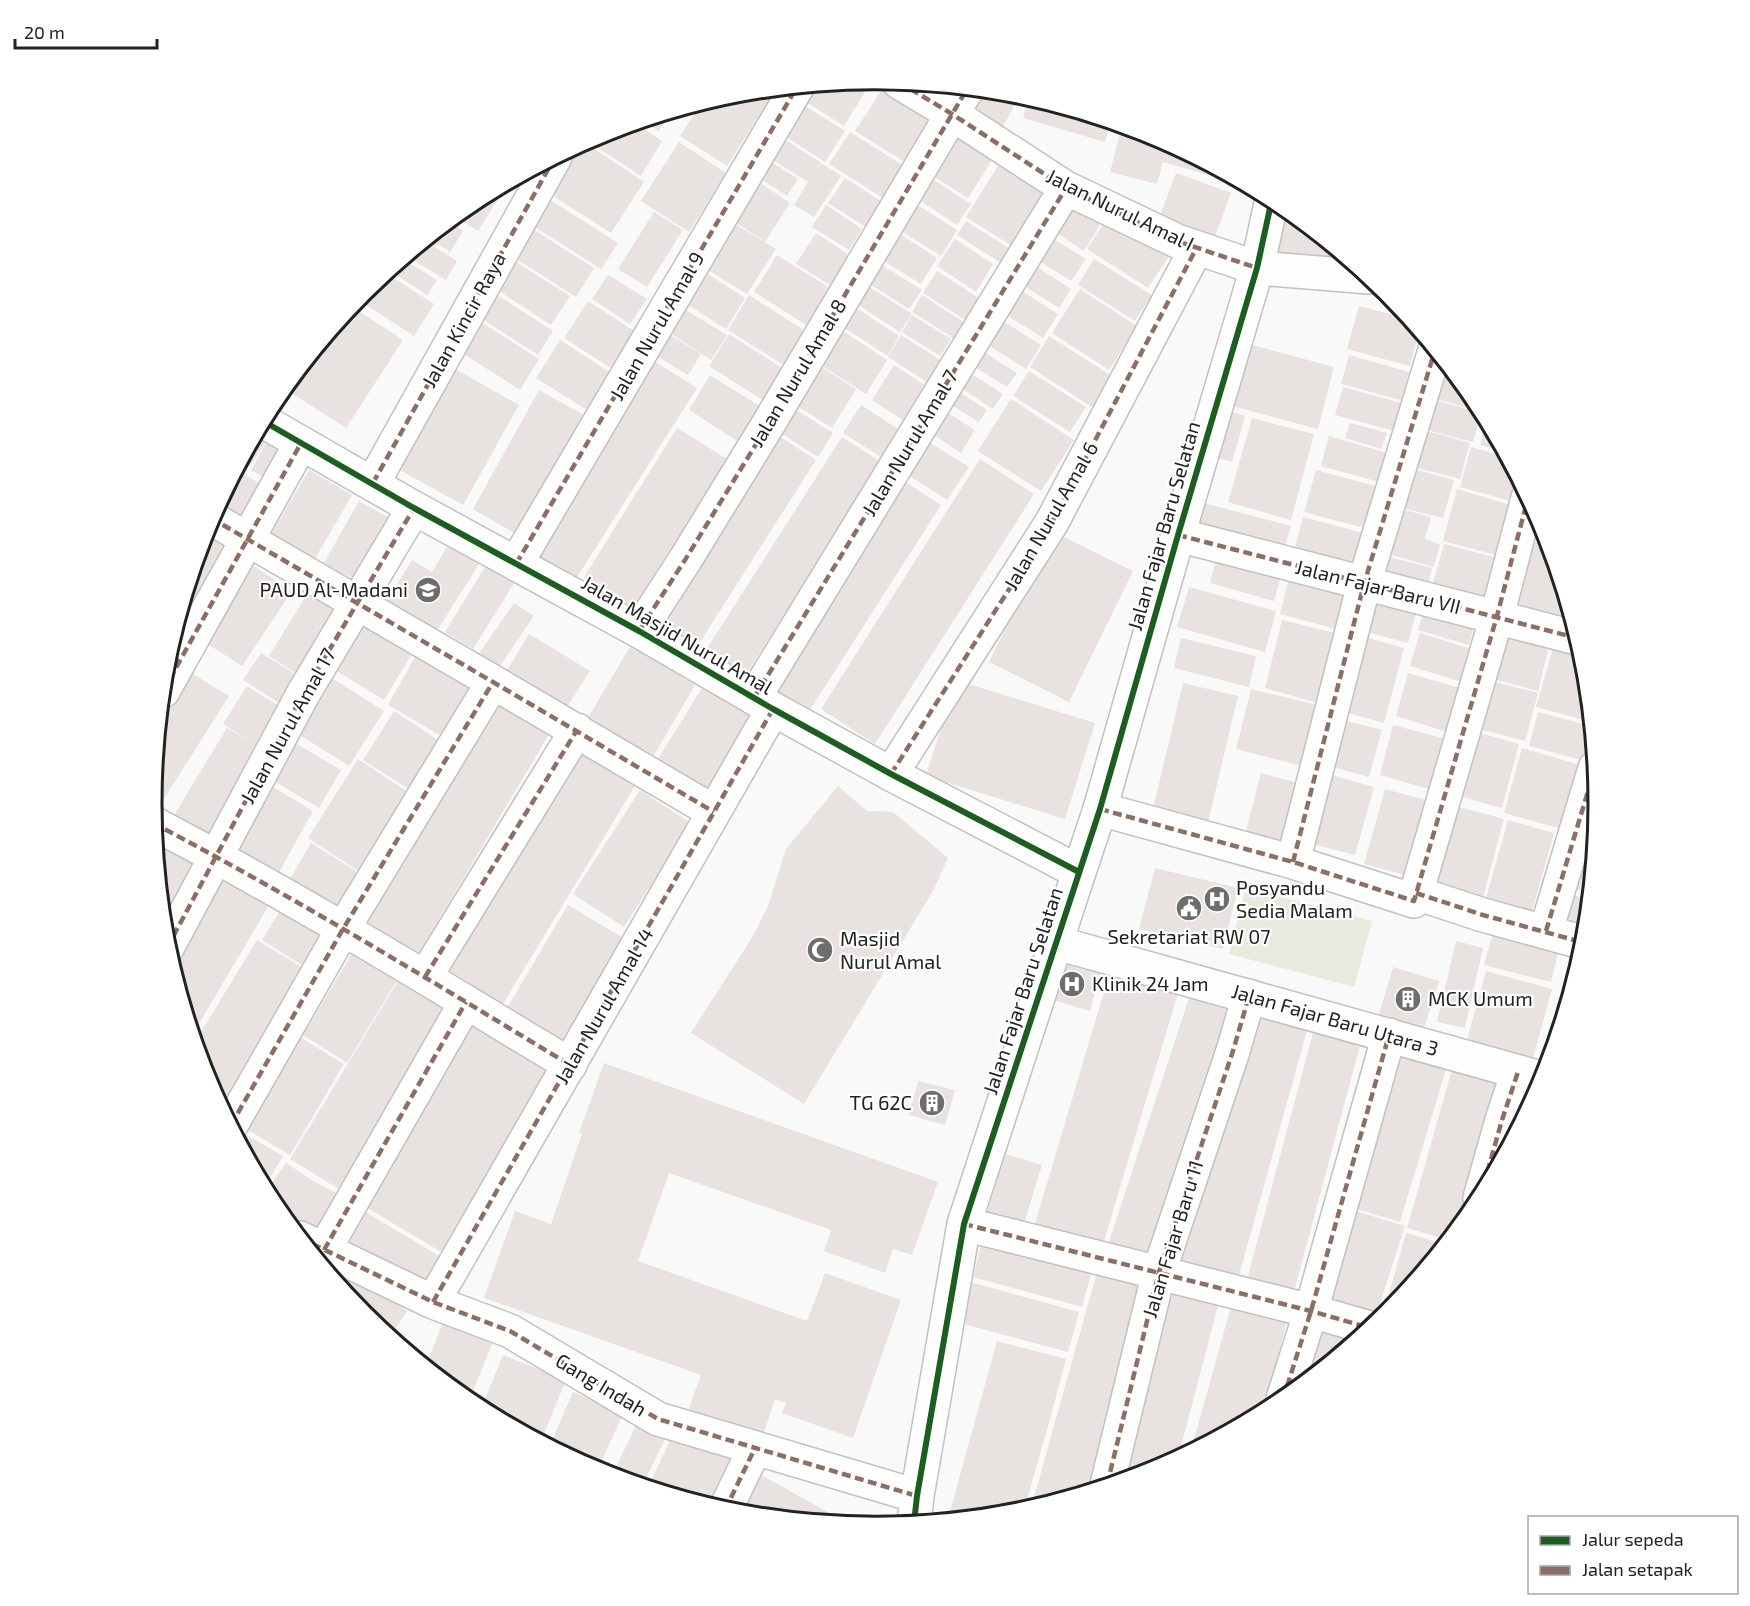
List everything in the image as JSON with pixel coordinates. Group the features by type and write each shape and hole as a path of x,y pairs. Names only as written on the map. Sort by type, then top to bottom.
{"street":[{"name":"Jalan Nurul Amal I","path":"935,93 960,101 1066,188 1177,242 1257,268 1354,276"},
{"name":"Jalan Nurul Amal 9","path":"516,564 792,95"},
{"name":"Jalan Nurul Amal 8","path":"639,630 769,423 960,101"},
{"name":"Jalan Kincir Raya","path":"373,483 548,170"},
{"name":"Jalan Nurul Amal 7","path":"764,703 1066,188"},
{"name":"Jalan Fajar Baru Selatan","path":"915,1509 964,1224 1100,809 1257,268 1270,209"},
{"name":"Jalan Nurul Amal 6","path":"891,774 1052,522 1196,249"},
{"path":"1293,862 1364,584 1432,359"},
{"name":"Jalan Masjid Nurul Amal","path":"271,425 414,508 639,630 891,774 1079,872"},
{"path":"175,667 301,443"},
{"name":"Jalan Nurul Amal 17","path":"175,934 303,694 414,508"},
{"path":"1100,809 1293,862 1414,901 1497,616 1525,511"},
{"path":"219,523 714,812"},
{"name":"Jalan Fajar Baru VII","path":"1178,535 1568,635"},
{"path":"236,1117 342,929 493,682"},
{"name":"Jalan Nurul Amal 14","path":"433,1302 714,812 764,703"},
{"path":"425,977 577,730"},
{"path":"1546,931 1588,793"},
{"path":"163,828 217,856 425,977 570,1065"},
{"path":"1416,893 1483,915 1574,940"},
{"name":"Jalan Fajar Baru Utara 3","path":"1057,943 1531,1075"},
{"name":"Jalan Fajar Baru 11","path":"1109,1476 1159,1272 1233,1051 1249,996"},
{"path":"313,1242 466,1002"},
{"path":"1288,1384 1389,1035"},
{"path":"1490,1164 1502,1120 1531,1075"},
{"path":"964,1224 1311,1311 1359,1326"},
{"name":"Gang Indah","path":"317,1246 433,1302 510,1331 658,1419 755,1448 915,1509"},
{"path":"730,1501 755,1448"}],"shaded area":[{"path":"1246,888 1372,921 1354,987 1229,954"}],"building":[{"path":"866,90 844,126 798,97 799,94"},
{"path":"882,90 894,91 932,116 903,161 855,131"},
{"path":"967,96 1015,105 998,135 958,110"},
{"path":"770,98 727,166 680,136 695,113"},
{"path":"797,101 845,131 825,162 777,131"},
{"path":"1026,107 1060,114 1109,130 1105,142 1023,118"},
{"path":"665,122 659,131 651,126"},
{"path":"949,127 994,157 968,198 922,169"},
{"path":"644,129 662,141 641,176 596,147"},
{"path":"773,132 820,162 816,170 821,163 841,176 814,217 794,205 808,182 760,152"},
{"path":"850,132 904,166 883,198 829,164"},
{"path":"1120,134 1165,152 1157,184 1110,172"},
{"path":"679,142 726,173 689,232 641,201"},
{"path":"593,148 644,182 611,233 547,192 567,161"},
{"path":"1166,153 1214,176 1163,162"},
{"path":"761,155 798,179 787,196 750,172"},
{"path":"1004,156 1050,185 1012,246 966,217"},
{"path":"923,173 971,204 957,225 910,194"},
{"path":"1176,173 1231,193 1213,242 1158,221"},
{"path":"748,175 790,203 765,242 723,214"},
{"path":"845,178 884,203 867,228 828,203"},
{"path":"1067,191 1106,215 1084,251 1046,226"},
{"path":"499,198 478,231 463,222"},
{"path":"547,198 618,243 601,269 530,224"},
{"path":"908,199 957,230 941,256 891,225"},
{"path":"826,205 862,229 849,250 812,227"},
{"path":"654,212 683,230 647,287 618,269"},
{"path":"1110,214 1171,253 1148,288 1087,249"},
{"path":"1280,216 1341,264 1340,269 1272,256"},
{"path":"723,217 776,249 747,294 695,262"},
{"path":"966,221 1010,249 1001,263 957,235"},
{"path":"456,226 463,231 450,252 435,242"},
{"path":"528,226 594,268 576,297 510,255"},
{"path":"891,228 937,258 921,284 874,255"},
{"path":"1042,232 1086,259 1071,281 1028,254"},
{"path":"816,233 849,255 830,285 796,264"},
{"path":"955,239 993,264 976,292 937,266"},
{"path":"431,245 457,261 446,280 413,260"},
{"path":"777,255 835,291 811,328 754,292"},
{"path":"871,258 922,290 909,309 858,277"},
{"path":"511,259 570,296 551,325 493,287"},
{"path":"1025,259 1071,289 1059,308 1013,279"},
{"path":"1094,259 1152,295 1135,321 1078,285"},
{"path":"410,263 437,280 427,295 397,275"},
{"path":"697,267 745,298 726,329 677,298"},
{"path":"937,271 979,298 965,320 923,293"},
{"path":"608,275 647,299 630,324 592,299"},
{"path":"393,278 434,304 414,336 366,305"},
{"path":"857,279 912,314 900,332 846,297"},
{"path":"1011,284 1058,314 1043,338 997,309"},
{"path":"1080,289 1137,326 1109,370 1052,333"},
{"path":"491,291 553,331 538,355 476,315"},
{"path":"749,295 807,332 785,366 728,330"},
{"path":"922,295 965,323 955,339 912,312"},
{"path":"588,301 634,331 611,368 564,338"},
{"path":"847,302 899,336 888,356 835,322"},
{"path":"674,303 727,335 711,360 659,326"},
{"path":"1359,306 1394,315 1417,340 1410,366 1347,349"},
{"path":"359,311 403,340 346,428 292,393 309,369"},
{"path":"992,314 1041,345 1026,369 977,338"},
{"path":"912,315 951,339 940,356 902,332"},
{"path":"478,320 539,359 520,390 459,351"},
{"path":"835,326 887,360 866,394 813,360"},
{"path":"662,330 701,354 688,375 648,351"},
{"path":"729,334 792,374 772,406 709,366"},
{"path":"901,335 942,361 928,383 888,357"},
{"path":"1049,336 1115,378 1095,409 1030,367"},
{"path":"560,340 611,373 587,410 536,378"},
{"path":"1238,341 1334,367 1318,429 1221,403"},
{"path":"973,345 1017,373 1007,387 964,360"},
{"path":"1349,355 1409,372 1401,400 1341,384"},
{"path":"649,358 697,388 574,582 526,551"},
{"path":"812,361 856,389 832,428 788,400"},
{"path":"894,365 924,385 903,420 872,400"},
{"path":"1438,365 1469,408 1429,397"},
{"path":"959,366 1003,394 993,409 950,381"},
{"path":"452,367 519,405 463,505 396,468"},
{"path":"1029,371 1086,407 1070,432 1013,396"},
{"path":"710,375 771,413 748,448 689,410"},
{"path":"950,386 987,410 979,422 942,399"},
{"path":"1343,387 1401,403 1394,431 1335,415"},
{"path":"539,390 584,415 518,535 473,509"},
{"path":"1428,398 1470,410 1478,424 1473,442 1420,428"},
{"path":"1011,399 1074,440 1041,491 978,451"},
{"path":"785,403 833,433 818,457 770,426"},
{"path":"934,404 975,430 961,453 920,426"},
{"path":"861,405 898,429 881,457 843,433"},
{"path":"1218,408 1245,416 1232,462 1205,455"},
{"path":"1252,418 1314,434 1291,520 1228,502"},
{"path":"1350,423 1387,433 1381,449 1345,438"},
{"path":"677,428 727,459 633,608 584,577"},
{"path":"1417,428 1470,443 1460,479 1406,465"},
{"path":"773,432 816,460 693,653 650,625"},
{"path":"1483,433 1493,448 1480,445"},
{"path":"265,435 269,438 250,466 248,465"},
{"path":"271,435 296,450 276,485 251,470"},
{"path":"918,435 969,467 947,500 897,468"},
{"path":"1329,436 1387,453 1379,482 1321,466"},
{"path":"842,437 881,462 746,675 706,650"},
{"path":"1471,447 1496,454 1519,499 1518,503 1460,487"},
{"path":"980,459 1034,494 875,744 821,709"},
{"path":"1406,467 1454,480 1443,518 1395,506"},
{"path":"309,470 352,495 310,567 267,541"},
{"path":"1316,470 1379,487 1368,529 1304,512"},
{"path":"243,474 270,490 246,530 223,516"},
{"path":"898,477 941,505 806,716 763,688"},
{"path":"1457,489 1510,505 1496,555 1443,541"},
{"path":"359,501 400,524 366,586 324,563"},
{"path":"1204,503 1291,526 1283,554 1196,531"},
{"path":"1394,507 1431,517 1425,539 1440,544 1434,567 1378,551"},
{"path":"1527,515 1537,537 1521,533"},
{"path":"1303,517 1367,534 1357,569 1294,552"},
{"path":"1052,531 1133,571 1069,702 989,662"},
{"path":"215,534 237,548 199,608 191,603"},
{"name":"PAUD Al-Madani","path":"452,538 483,558 431,640 383,607 412,560 432,572"},
{"path":"1521,538 1539,543 1561,609 1555,629 1500,614"},
{"path":"1444,544 1498,558 1483,612 1429,598"},
{"path":"1218,552 1283,569 1274,601 1210,583"},
{"path":"1378,554 1432,568 1424,598 1370,583"},
{"path":"488,562 516,580 473,649 445,632"},
{"path":"252,565 292,591 242,666 203,641"},
{"path":"1291,570 1352,586 1340,630 1280,614"},
{"path":"1189,587 1276,611 1265,652 1177,627"},
{"path":"311,588 349,613 307,680 269,656"},
{"path":"1366,588 1419,602 1408,643 1355,629"},
{"path":"514,603 534,616 494,675 474,661"},
{"path":"1425,605 1476,619 1469,645 1418,630"},
{"path":"189,608 201,615 182,635"},
{"path":"1282,620 1335,633 1318,703 1265,688"},
{"path":"1501,621 1552,635 1538,691 1486,677"},
{"path":"363,626 411,655 384,700 337,671"},
{"path":"1420,633 1475,650 1465,683 1410,666"},
{"path":"529,634 590,671 563,713 503,677"},
{"path":"1357,635 1404,648 1384,723 1337,710"},
{"path":"1181,638 1256,656 1249,687 1174,668"},
{"path":"631,645 695,685 650,762 585,723"},
{"path":"420,648 483,684 450,741 388,705"},
{"path":"1553,648 1572,653 1583,720 1536,707"},
{"path":"261,653 305,680 287,708 243,680"},
{"path":"188,671 229,696 162,802 164,756 170,699"},
{"path":"1408,673 1463,689 1451,733 1396,716"},
{"path":"330,677 384,711 349,766 295,732"},
{"path":"956,680 1095,723 1065,819 926,776"},
{"path":"1488,680 1538,693 1525,741 1476,728"},
{"path":"1183,683 1238,696 1208,822 1153,809"},
{"path":"704,685 754,716 705,793 656,762"},
{"path":"247,686 287,711 210,850 168,825 227,728 253,743 223,724"},
{"path":"1251,689 1318,705 1302,766 1236,749"},
{"path":"497,692 554,726 419,953 360,918"},
{"path":"394,711 446,745 415,793 363,760"},
{"path":"1538,712 1583,724 1585,748 1582,760 1529,746"},
{"path":"1332,717 1382,730 1369,777 1318,763"},
{"path":"1393,725 1450,740 1436,791 1380,775"},
{"path":"1469,730 1519,744 1502,808 1451,794"},
{"path":"576,740 641,776 501,1007 437,968"},
{"path":"292,741 341,770 319,808 269,778"},
{"path":"1522,748 1580,765 1562,829 1504,813"},
{"path":"358,759 417,798 366,876 308,838"},
{"path":"1321,772 1374,787 1355,855 1302,841"},
{"path":"1261,773 1298,783 1283,844 1245,835"},
{"path":"268,784 313,811 272,885 226,859"},
{"name":"Masjid Nurul Amal","path":"838,786 867,811 893,812 948,858 933,891 804,1104 691,1033 753,936 768,906 786,849"},
{"path":"1385,789 1429,801 1408,876 1364,864"},
{"path":"640,790 691,823 624,927 573,894"},
{"path":"1444,803 1504,819 1481,905 1421,889"},
{"path":"1508,820 1554,833 1529,922 1483,909"},
{"path":"1587,832 1586,854 1579,852"},
{"path":"167,834 208,859 175,911 170,908 168,896 164,839"},
{"path":"311,843 359,873 333,916 285,887"},
{"path":"1575,855 1585,858 1582,891 1566,886"},
{"name":"Sekretariat RW 07","path":"1155,868 1238,888 1223,949 1139,929"},
{"path":"224,871 272,900 198,1026 186,988 177,949"},
{"path":"1565,892 1582,898 1576,929 1555,922"},
{"path":"285,903 328,930 305,967 262,940"},
{"path":"568,905 628,941 562,1053 501,1018"},
{"path":"1494,929 1560,945 1551,982 1484,965"},
{"path":"257,940 310,972 229,1104 200,1033"},
{"path":"1456,941 1483,948 1465,1028 1437,1022"},
{"path":"357,945 402,972 347,1063 303,1035"},
{"name":"Klinik 24 Jam","path":"1054,957 1101,970 1090,1011 1043,997"},
{"name":"MCK Umum","path":"1393,967 1439,981 1423,1031 1378,1017"},
{"path":"1486,971 1552,989 1532,1062 1466,1044"},
{"path":"1110,972 1178,993 1102,1248 1034,1227"},
{"path":"401,976 458,1011 347,1194 290,1159"},
{"path":"1190,995 1235,1010 1154,1260 1108,1245"},
{"path":"1249,1010 1308,1027 1237,1283 1178,1267"},
{"path":"468,1019 557,1071 448,1256 359,1203"},
{"path":"1314,1029 1361,1042 1291,1303 1244,1291"},
{"path":"293,1033 344,1064 290,1155 239,1123"},
{"path":"1389,1049 1447,1066 1400,1222 1343,1205"},
{"path":"604,1063 938,1182 912,1255 893,1249 885,1273 824,1251 831,1230 669,1173 638,1261 807,1321 825,1273 901,1300 853,1438 782,1413 786,1403 775,1399 760,1445 685,1419 701,1375 484,1298 515,1211 551,1224 582,1134 579,1133"},
{"path":"1453,1066 1502,1080 1468,1199 1440,1238 1407,1228"},
{"name":"TG 62C","path":"918,1081 955,1090 945,1125 909,1115"},
{"path":"1521,1084 1529,1086 1518,1110"},
{"path":"245,1134 283,1156 270,1178"},
{"path":"1005,1154 1042,1165 1023,1227 986,1216"},
{"path":"286,1163 313,1181 350,1200 326,1240 294,1216 272,1182"},
{"path":"357,1207 446,1260 426,1294 337,1242"},
{"path":"1346,1208 1405,1226 1379,1307 1363,1322 1315,1306"},
{"path":"1406,1233 1437,1242 1411,1273 1388,1297"},
{"path":"983,1237 1093,1267 1082,1307 973,1277"},
{"path":"330,1263 407,1311 395,1329"},
{"path":"1099,1265 1153,1280 1097,1480 1034,1498"},
{"path":"970,1282 1079,1312 1068,1352 960,1323"},
{"path":"1170,1285 1220,1298 1181,1446 1121,1472"},
{"path":"1232,1303 1288,1319 1266,1399 1194,1440"},
{"path":"444,1319 494,1339 473,1392 429,1359"},
{"path":"1309,1327 1347,1337 1309,1369 1295,1379"},
{"path":"997,1341 1066,1359 1027,1499 950,1512"},
{"path":"503,1355 566,1380 544,1434 485,1400"},
{"path":"573,1392 623,1414 601,1462 553,1438"},
{"path":"637,1423 666,1437 646,1478 616,1467"},
{"path":"675,1430 741,1462 723,1499 651,1480"},
{"path":"754,1471 831,1514 782,1510 739,1503"}],"marked path":[{"path":"915,92 1066,188 1177,241 1257,268"},
{"path":"516,564 792,95"},
{"path":"639,631 769,423 963,96"},
{"path":"373,483 547,171"},
{"path":"754,698 1066,188"},
{"path":"891,774 1052,522 1196,249"},
{"path":"1293,862 1364,584 1432,359"},
{"path":"175,669 301,443"},
{"path":"175,934 303,694 414,508"},
{"path":"1100,809 1293,862 1414,901 1497,616 1525,511"},
{"path":"219,523 493,682"},
{"path":"1178,535 1568,636"},
{"path":"236,1117 343,929 493,682 714,812"},
{"path":"433,1302 773,709"},
{"path":"425,977 577,730"},
{"path":"1546,931 1588,793"},
{"path":"163,829 312,911 570,1065"},
{"path":"1416,893 1483,915 1574,940"},
{"path":"1109,1476 1159,1272 1233,1051 1249,996"},
{"path":"324,1250 466,1002"},
{"path":"1288,1384 1311,1311 1389,1035"},
{"path":"1490,1164 1518,1072"},
{"path":"964,1224 1360,1325"},
{"path":"316,1246 433,1302 510,1331 658,1419 917,1496"},
{"path":"730,1501 755,1448"}],"cycle path":[{"path":"915,1514 964,1224 1100,809 1257,268 1270,209"},
{"path":"271,425 414,508 639,631 773,709 891,774 1079,872"}],"place":[{"name":"PAUD Al-Madani","path":"428,590"},
{"name":"Posyandu Sedia Malam","path":"1217,899"},
{"name":"Sekretariat RW 07","path":"1189,908"},
{"name":"Masjid Nurul Amal","path":"820,950"},
{"name":"Klinik 24 Jam","path":"1072,984"},
{"name":"MCK Umum","path":"1408,999"},
{"name":"TG 62C","path":"932,1103"}]}
